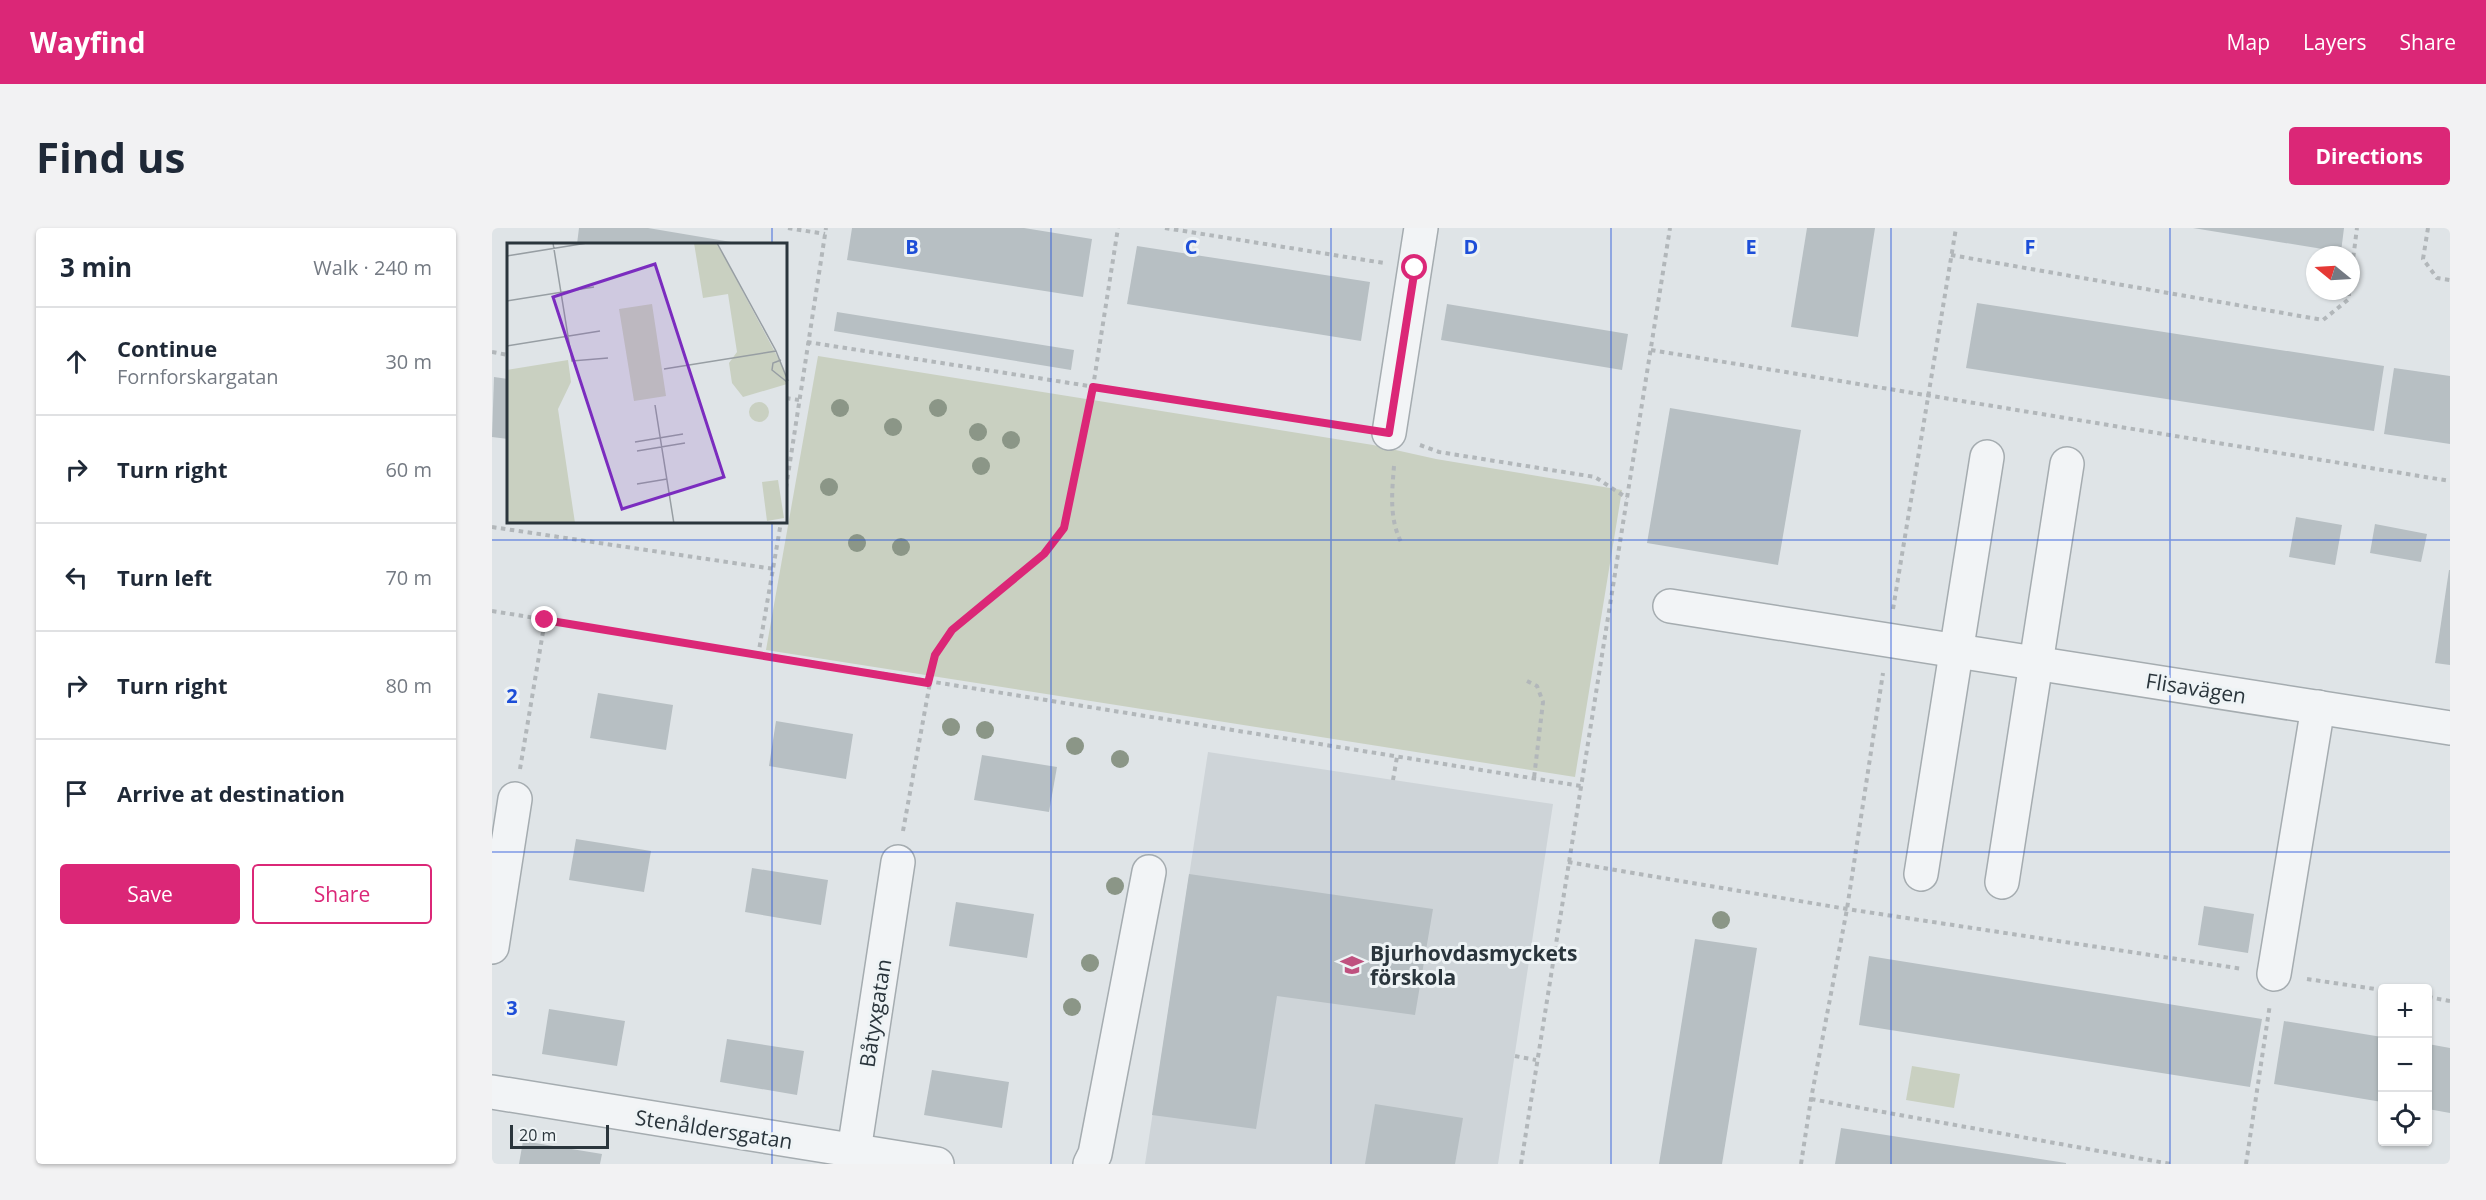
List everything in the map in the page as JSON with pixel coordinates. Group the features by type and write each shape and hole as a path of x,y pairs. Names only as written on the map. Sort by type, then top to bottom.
{"street":[{"path":"1389,433 1421,228"},
{"path":"1921,874 1950,649 1987,457"},
{"path":"2002,882 2067,464"},
{"name":"Flisavägen","path":"1670,606 2450,728"},
{"path":"2274,974 2319,707"},
{"path":"492,947 515,799"},
{"name":"Båtyxgatan","path":"853,1158 898,862"},
{"path":"1090,1164 1095,1154 1149,872"},
{"name":"Stenåldersgatan","path":"492,1092 853,1158 937,1164"}],"path":[{"path":"788,228 825,234"},
{"path":"788,474 826,228"},
{"path":"898,862 928,683 935,655 952,630 1044,554 1064,528 1093,387 1118,228"},
{"path":"1165,228 1415,268"},
{"path":"1521,1164 1670,228"},
{"path":"2355,246 2357,228"},
{"path":"2427,228 2423,259 2437,278 2450,280"},
{"path":"1951,255 2323,320 2348,300"},
{"path":"807,342 1389,433 1439,452 1595,477 1627,498"},
{"path":"1651,350 2450,481"},
{"path":"492,352 507,355"},
{"path":"788,398 799,400"},
{"path":"1389,433 1395,449 1392,500 1394,528 1401,542"},
{"path":"758,656 781,524"},
{"path":"492,527 774,568"},
{"path":"492,611 758,656 1581,786"},
{"path":"515,799 545,620"},
{"path":"1527,681 1537,686 1543,702 1533,778"},
{"path":"1393,780 1397,757"},
{"path":"1568,862 1847,909 2378,989"},
{"path":"2246,1164 2274,974"},
{"path":"2432,998 2450,1001"},
{"path":"1515,1056 1536,1060"},
{"path":"1801,1164 1811,1099 2171,1164"}],"shaded area":[{"name":"Bjurhovdasmyckets förskola","path":"1208,752 1553,804 1498,1164 1145,1164"}],"green space":[{"path":"818,356 1373,445 1436,459 1622,490 1575,777 766,650"},
{"path":"1912,1066 1960,1074 1954,1108 1906,1100"}],"building":[{"path":"579,228 648,228 737,243 577,243"},
{"path":"852,228 1024,228 1092,239 1083,297 847,260"},
{"path":"1807,228 1875,228 1858,337 1791,327"},
{"path":"2193,228 2344,228 2342,246 2306,246"},
{"path":"1137,246 1370,282 1361,341 1127,304"},
{"path":"1977,303 2384,366 2374,431 1966,368"},
{"path":"1447,304 1628,334 1622,370 1441,340"},
{"path":"837,312 1074,350 1071,370 834,331"},
{"path":"2394,368 2450,376 2450,444 2384,434"},
{"path":"494,377 507,379 507,439 492,437"},
{"path":"1670,408 1801,430 1778,565 1647,543"},
{"path":"2296,517 2342,525 2335,565 2289,557"},
{"path":"2375,524 2427,534 2421,562 2370,553"},
{"path":"2450,570 2450,665 2435,663"},
{"path":"598,693 673,705 666,750 590,738"},
{"path":"776,721 853,734 846,779 769,766"},
{"path":"982,755 1057,767 1049,812 974,800"},
{"path":"576,839 651,851 644,892 569,880"},
{"path":"752,868 828,880 821,925 745,912"},
{"path":"1189,874 1433,909 1415,1015 1277,996 1256,1129 1152,1115"},
{"path":"956,902 1034,914 1027,958 949,946"},
{"path":"2204,906 2254,914 2248,953 2198,945"},
{"path":"1695,939 1757,948 1722,1164 1659,1164"},
{"path":"1869,956 2262,1019 2250,1087 1859,1025"},
{"path":"549,1009 625,1021 617,1066 542,1054"},
{"path":"2284,1021 2378,1036 2378,1101 2274,1084"},
{"path":"727,1039 804,1051 797,1095 720,1082"},
{"path":"2432,1045 2450,1048 2450,1113 2432,1110"},
{"path":"932,1070 1009,1082 1002,1128 924,1115"},
{"path":"1375,1104 1463,1118 1455,1164 1365,1164"},
{"path":"1841,1128 2066,1163 2066,1164 1835,1164"},
{"path":"523,1141 602,1154 600,1164 519,1164"}],"place":[{"name":"Bjurhovdasmyckets förskola","path":"1352,965"}],"route":[{"path":"545,620 928,683 935,655 952,630 1044,554 1064,528 1093,387 1389,433 1415,268"}]}
